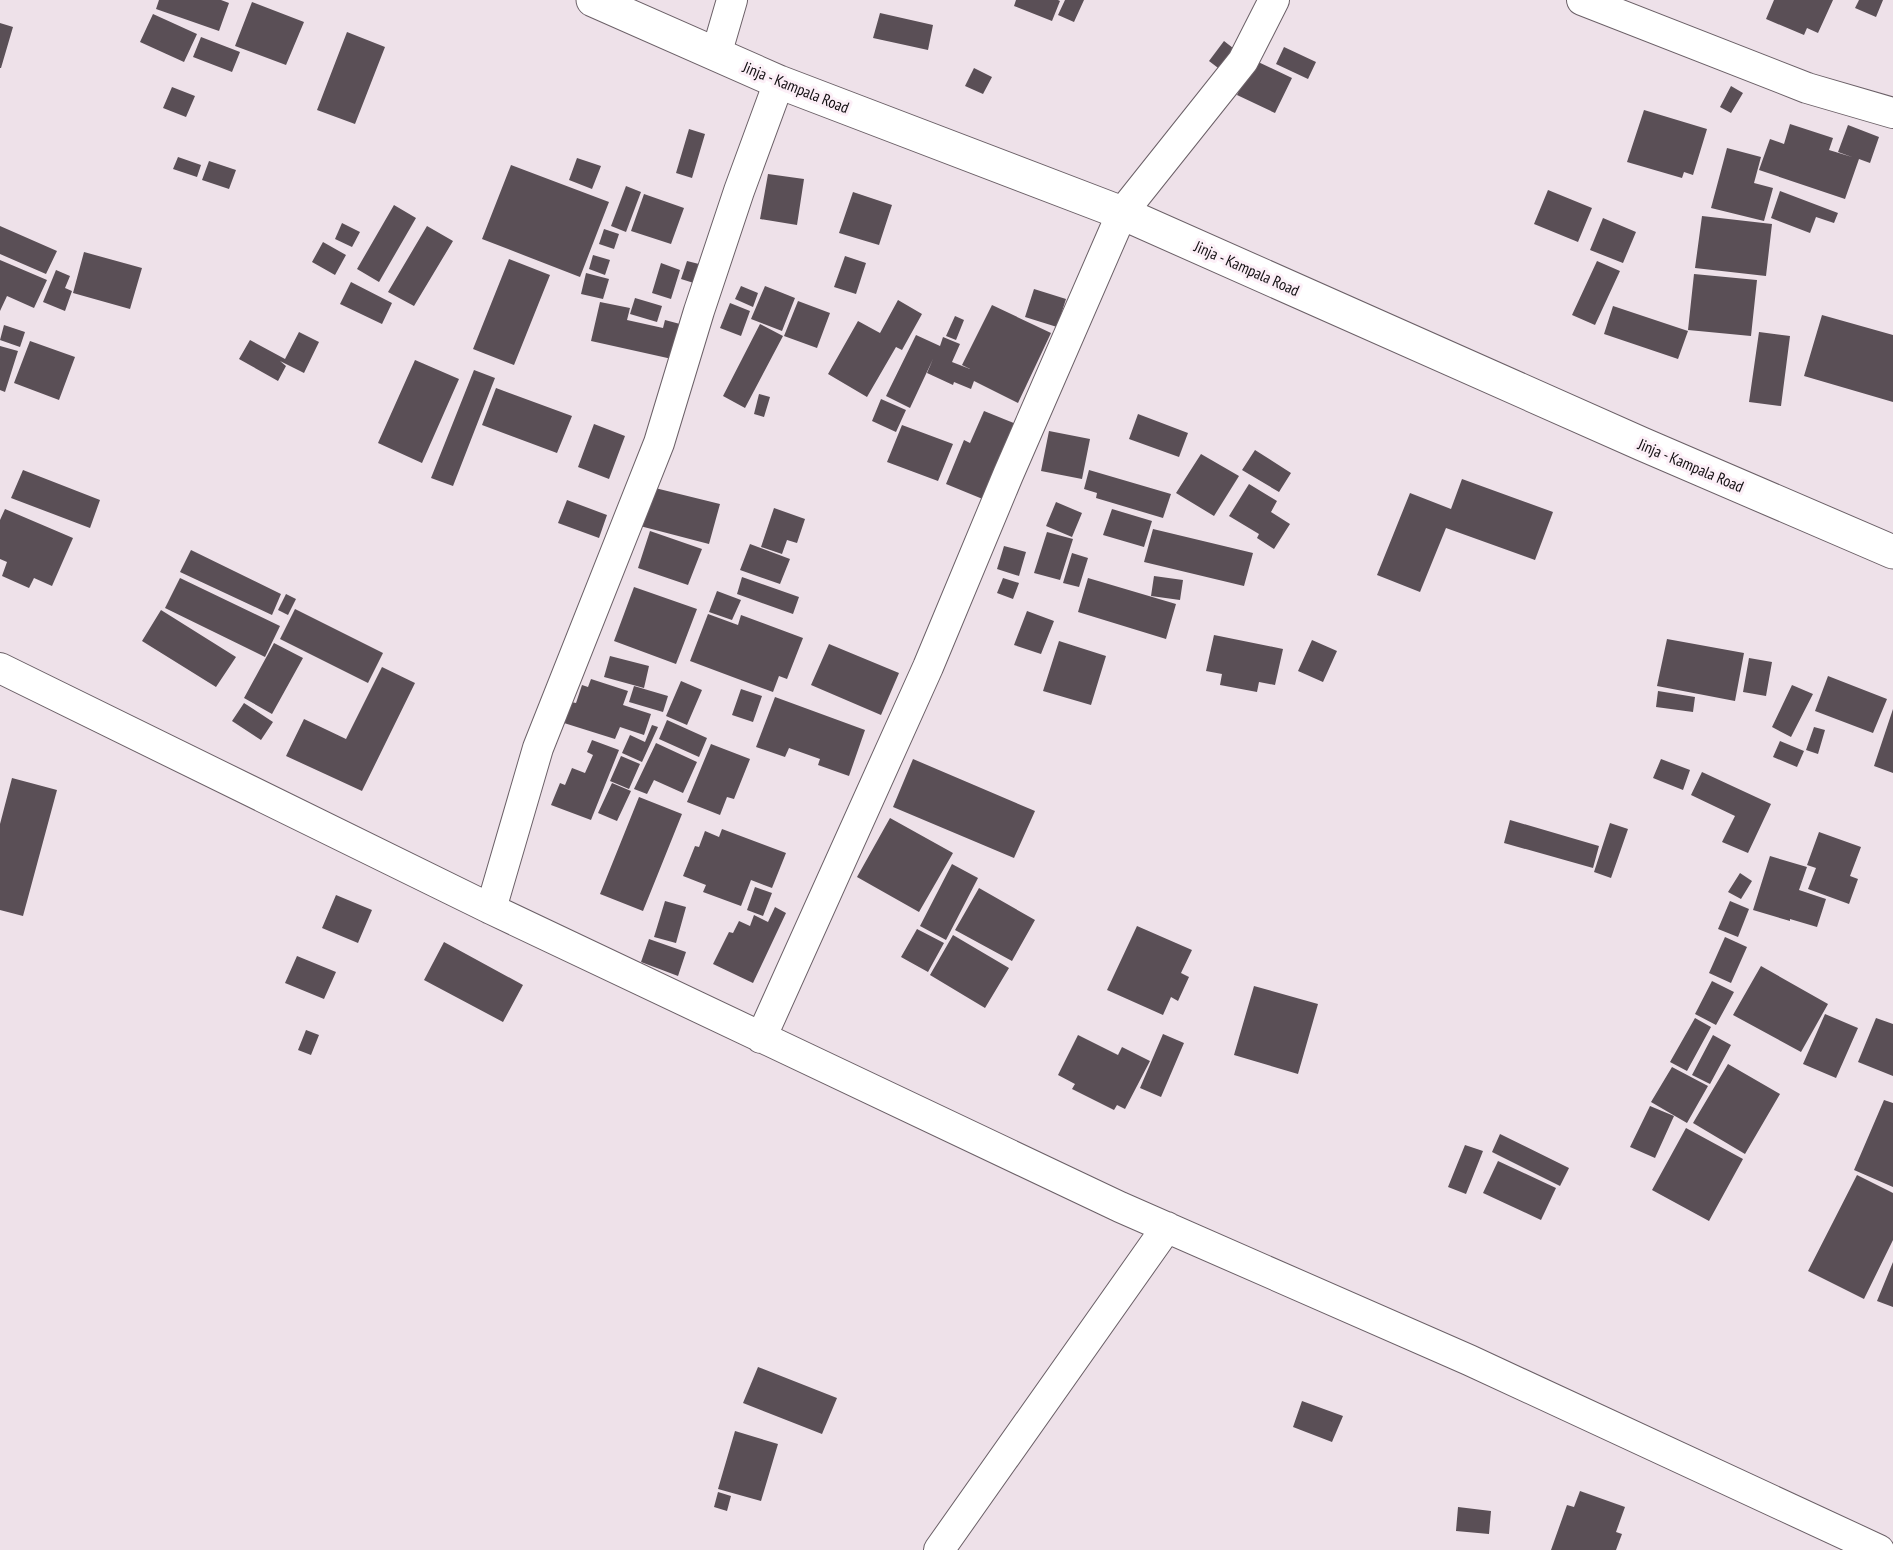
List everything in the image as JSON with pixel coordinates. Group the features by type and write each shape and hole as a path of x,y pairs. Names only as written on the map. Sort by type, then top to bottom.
{"highway":[{"name":"Jinja - Kampala Road","path":"593,0 779,82 1122,213 1653,449 1893,552"}],"street":[{"path":"716,55 732,0"},
{"path":"761,1038 923,678 1122,213 1243,61 1274,0"},
{"path":"1582,0 1807,88 1893,113"},
{"path":"491,909 538,748 659,443 707,289 779,82"},
{"path":"0,668 491,909 761,1038 1167,1227 1469,1360 1879,1550"},
{"path":"939,1550 1167,1227"}],"building":[{"path":"159,0 221,0 229,3 219,31 156,9"},
{"path":"1016,0 1060,1 1052,21 1014,6"},
{"path":"1065,0 1084,0 1074,22 1058,15"},
{"path":"1774,0 1833,0 1818,33 1807,28 1804,35 1766,19"},
{"path":"1859,0 1883,0 1876,17 1855,8"},
{"path":"252,2 304,22 286,65 235,46"},
{"path":"880,13 933,25 928,50 873,38"},
{"path":"153,14 197,34 184,62 140,42"},
{"path":"0,23 13,27 1,68 0,68"},
{"path":"347,32 385,47 355,124 317,110"},
{"path":"201,37 240,52 232,72 193,57"},
{"path":"1224,41 1242,55 1226,74 1209,61"},
{"path":"1284,47 1316,62 1308,79 1276,64"},
{"path":"1254,60 1292,78 1275,113 1237,95"},
{"path":"974,68 992,77 983,94 965,86"},
{"path":"1731,86 1743,93 1731,113 1720,107"},
{"path":"172,87 195,96 186,117 163,108"},
{"path":"1644,110 1707,129 1693,175 1684,172 1682,178 1627,162"},
{"path":"1790,124 1833,138 1829,150 1852,157 1838,152 1848,125 1879,137 1870,163 1859,159 1845,199 1759,170 1770,139 1784,144"},
{"path":"689,129 705,134 692,178 676,173"},
{"path":"1727,148 1761,157 1754,183 1773,188 1764,221 1711,208"},
{"path":"178,157 201,165 197,177 173,169"},
{"path":"577,158 601,166 592,189 569,180"},
{"path":"209,161 236,170 229,189 202,180"},
{"path":"511,165 609,202 580,277 482,239"},
{"path":"768,174 804,179 797,225 760,219"},
{"path":"626,186 641,192 626,232 611,226"},
{"path":"1548,190 1592,208 1578,242 1534,224"},
{"path":"1780,191 1838,213 1834,223 1816,217 1810,233 1771,218"},
{"path":"853,192 892,205 879,245 839,233"},
{"path":"644,194 684,208 671,244 631,231"},
{"path":"394,205 416,218 379,282 357,269"},
{"path":"1702,216 1772,224 1766,276 1695,268"},
{"path":"1603,218 1636,232 1623,263 1590,250"},
{"path":"342,223 360,232 352,247 335,239"},
{"path":"0,226 57,251 46,274 0,254"},
{"path":"427,226 453,241 414,306 388,292"},
{"path":"604,229 619,234 614,249 599,244"},
{"path":"323,242 346,255 335,275 312,262"},
{"path":"84,252 142,268 130,309 73,293"},
{"path":"593,255 610,260 605,275 589,269"},
{"path":"845,256 866,263 856,294 834,287"},
{"path":"509,259 550,275 514,365 473,349"},
{"path":"0,260 47,280 34,308 7,296 0,311"},
{"path":"687,261 703,265 697,284 681,279"},
{"path":"1597,261 1620,271 1595,325 1572,315"},
{"path":"661,263 680,270 671,299 652,293"},
{"path":"56,270 70,276 65,288 72,291 65,311 43,302"},
{"path":"586,273 609,279 603,299 581,294"},
{"path":"1694,274 1757,280 1751,336 1688,330"},
{"path":"351,282 392,303 382,324 340,304"},
{"path":"741,286 758,293 753,307 735,299"},
{"path":"765,286 795,298 782,331 751,319"},
{"path":"1034,289 1066,299 1057,327 1025,317"},
{"path":"635,298 662,306 657,322 630,314"},
{"path":"898,300 922,314 902,350 896,347 867,397 828,374 858,321 880,333"},
{"path":"798,301 830,313 817,348 784,336"},
{"path":"600,302 630,308 627,320 663,328 665,320 680,324 672,359 591,341"},
{"path":"730,303 750,311 741,336 720,328"},
{"path":"992,305 1051,333 1018,403 974,381 971,389 954,382 953,385 927,373 933,359 910,408 886,396 916,335 940,346 943,337 960,344 952,362 970,369 962,365"},
{"path":"1613,306 1688,331 1678,359 1604,334"},
{"path":"1822,315 1893,335 1893,402 1804,376"},
{"path":"955,316 964,320 956,340 946,336"},
{"path":"760,324 783,336 745,408 723,396"},
{"path":"4,325 25,332 20,347 0,340"},
{"path":"299,332 319,342 304,373 280,361 286,366 278,381 239,359 250,340 285,359"},
{"path":"1759,332 1790,336 1781,406 1749,402"},
{"path":"30,341 75,357 59,400 14,383"},
{"path":"0,346 18,351 5,392 0,390"},
{"path":"415,360 459,379 422,463 378,443"},
{"path":"474,370 495,378 453,486 431,478"},
{"path":"496,388 572,416 557,453 482,425"},
{"path":"759,394 770,397 764,417 754,414"},
{"path":"881,399 906,410 896,432 872,421"},
{"path":"984,411 1021,426 990,502 946,484 964,440 970,443"},
{"path":"1138,414 1188,433 1179,457 1129,439"},
{"path":"594,424 625,436 609,479 578,467"},
{"path":"902,425 953,444 938,481 887,462"},
{"path":"1049,431 1090,439 1082,479 1041,471"},
{"path":"1255,450 1291,473 1279,492 1242,470"},
{"path":"1201,454 1239,476 1214,516 1176,493"},
{"path":"23,470 100,500 90,528 11,498"},
{"path":"1089,470 1171,494 1163,518 1096,498 1097,493 1084,489"},
{"path":"1462,479 1553,512 1535,560 1446,528 1420,592 1377,575 1410,493 1451,509"},
{"path":"1249,484 1277,501 1271,512 1290,524 1274,549 1257,538 1259,534 1229,516"},
{"path":"651,487 720,504 709,544 640,526"},
{"path":"567,500 607,515 599,538 558,523"},
{"path":"1056,502 1082,513 1072,537 1046,526"},
{"path":"774,508 805,519 797,543 787,540 782,554 761,547"},
{"path":"5,509 73,538 52,586 34,578 29,588 2,576 7,562 0,559 0,520"},
{"path":"1112,509 1152,521 1144,547 1103,535"},
{"path":"1153,529 1253,553 1244,586 1144,562"},
{"path":"650,531 702,549 688,585 638,568"},
{"path":"1047,532 1073,539 1060,580 1034,573"},
{"path":"750,544 790,559 780,584 740,570"},
{"path":"1004,546 1026,552 1019,576 997,569"},
{"path":"191,550 281,594 272,615 180,572"},
{"path":"1072,553 1088,558 1079,587 1063,583"},
{"path":"1154,576 1183,580 1180,600 1151,596"},
{"path":"742,577 799,597 793,614 737,594"},
{"path":"180,578 280,626 265,657 165,608"},
{"path":"1003,578 1019,583 1013,599 997,593"},
{"path":"1088,578 1176,604 1166,639 1078,612"},
{"path":"634,587 697,609 676,664 614,641"},
{"path":"717,591 741,600 732,620 709,612"},
{"path":"286,594 296,599 288,615 278,610"},
{"path":"295,609 383,653 368,683 280,639"},
{"path":"161,610 236,657 216,687 142,641"},
{"path":"1027,611 1054,621 1041,654 1014,645"},
{"path":"708,614 738,625 741,615 803,638 787,679 779,676 773,692 690,661"},
{"path":"1214,635 1283,649 1275,685 1259,682 1257,692 1220,685 1222,674 1206,671"},
{"path":"1667,639 1744,653 1735,701 1657,686"},
{"path":"1312,640 1337,651 1323,682 1298,671"},
{"path":"1059,641 1106,656 1091,705 1043,691"},
{"path":"274,643 303,658 272,714 244,698"},
{"path":"829,644 899,673 881,715 811,685"},
{"path":"610,656 649,666 644,688 604,677"},
{"path":"1749,658 1772,662 1766,696 1743,692"},
{"path":"382,667 415,683 362,791 286,756 304,719 346,739"},
{"path":"1828,676 1887,699 1873,733 1815,711"},
{"path":"591,679 628,691 623,705 651,714 644,735 620,727 615,739 564,723 571,702 576,703 582,685 588,687"},
{"path":"681,681 702,690 687,725 666,716"},
{"path":"1792,685 1813,694 1791,737 1772,727"},
{"path":"634,686 668,696 663,712 629,702"},
{"path":"741,689 762,696 753,722 732,715"},
{"path":"1658,691 1695,697 1693,712 1656,707"},
{"path":"775,697 865,730 849,776 818,765 820,759 789,748 785,757 756,747"},
{"path":"244,703 273,722 261,740 232,721"},
{"path":"1893,709 1893,773 1874,766"},
{"path":"667,720 707,738 699,757 659,739"},
{"path":"652,725 658,727 642,762 622,753 630,735 645,742"},
{"path":"1814,727 1825,730 1818,754 1806,750"},
{"path":"592,740 619,750 591,820 551,805 560,783 565,785 572,768 585,773 593,755 587,752"},
{"path":"1780,741 1804,751 1797,767 1773,757"},
{"path":"656,743 697,762 683,793 654,780 647,794 634,789"},
{"path":"711,744 750,759 734,799 727,797 720,815 687,802"},
{"path":"621,756 640,764 629,789 610,781"},
{"path":"913,759 1035,811 1014,858 893,807"},
{"path":"1661,759 1690,770 1683,790 1653,778"},
{"path":"1702,772 1771,804 1748,853 1722,842 1735,816 1691,795"},
{"path":"12,778 57,790 23,916 0,910 0,824"},
{"path":"612,783 631,791 617,821 598,813"},
{"path":"639,797 682,814 643,911 600,894"},
{"path":"890,818 953,853 919,912 857,877"},
{"path":"1510,820 1599,846 1593,868 1504,843"},
{"path":"1610,823 1628,829 1611,878 1594,872"},
{"path":"722,829 786,853 772,888 751,880 741,906 703,892 706,885 683,876 695,846 699,847 705,831 719,837"},
{"path":"1819,832 1861,847 1850,876 1858,879 1849,904 1808,889 1816,868 1807,865"},
{"path":"1770,856 1807,867 1799,890 1826,899 1817,927 1753,910"},
{"path":"952,864 978,878 946,940 920,926"},
{"path":"1740,873 1752,881 1741,899 1728,892"},
{"path":"755,887 772,893 763,916 747,910"},
{"path":"979,888 1035,920 1012,961 955,930"},
{"path":"336,895 372,910 358,943 322,928"},
{"path":"665,901 686,907 676,943 654,937"},
{"path":"1730,901 1749,909 1738,937 1718,929"},
{"path":"775,907 786,913 753,983 713,964 729,932 733,933 739,921 750,926 754,915 768,922"},
{"path":"1137,926 1192,950 1181,973 1189,977 1178,1001 1171,997 1163,1015 1107,990"},
{"path":"917,929 944,943 928,972 901,957"},
{"path":"953,935 1009,968 985,1008 930,975"},
{"path":"1725,937 1747,947 1731,983 1709,973"},
{"path":"649,939 686,952 678,976 641,962"},
{"path":"444,942 523,985 503,1022 424,980"},
{"path":"297,956 336,972 324,999 285,983"},
{"path":"1761,966 1828,1004 1801,1052 1733,1015"},
{"path":"1712,981 1734,992 1716,1025 1695,1014"},
{"path":"1254,986 1318,1004 1298,1074 1234,1055"},
{"path":"1825,1014 1858,1028 1836,1078 1803,1064"},
{"path":"1695,1018 1711,1027 1687,1071 1670,1062"},
{"path":"1876,1018 1893,1024 1893,1076 1858,1062"},
{"path":"306,1030 319,1035 311,1055 298,1050"},
{"path":"1163,1034 1184,1043 1161,1097 1140,1088"},
{"path":"1078,1035 1118,1055 1122,1047 1150,1061 1125,1109 1117,1105 1114,1110 1072,1089 1075,1084 1058,1075"},
{"path":"1713,1035 1731,1045 1710,1084 1692,1075"},
{"path":"1728,1064 1780,1094 1745,1154 1693,1123"},
{"path":"1672,1067 1708,1086 1687,1123 1651,1102"},
{"path":"1884,1100 1893,1103 1893,1187 1854,1170"},
{"path":"1650,1106 1674,1116 1655,1158 1630,1147"},
{"path":"1686,1128 1743,1159 1709,1221 1652,1190"},
{"path":"1500,1134 1569,1168 1560,1186 1492,1152"},
{"path":"1465,1145 1483,1151 1466,1194 1448,1187"},
{"path":"1498,1161 1556,1188 1541,1220 1483,1193"},
{"path":"1857,1175 1893,1193 1893,1240 1864,1299 1808,1271"},
{"path":"1893,1262 1893,1307 1877,1301"},
{"path":"758,1367 837,1398 822,1434 743,1403"},
{"path":"1302,1401 1343,1416 1332,1442 1293,1427"},
{"path":"735,1431 778,1444 761,1501 718,1489"},
{"path":"1580,1491 1625,1507 1616,1532 1622,1534 1616,1550 1551,1550 1567,1505 1574,1507"},
{"path":"718,1492 731,1496 727,1511 714,1507"},
{"path":"1458,1507 1491,1511 1489,1534 1456,1531"}]}
